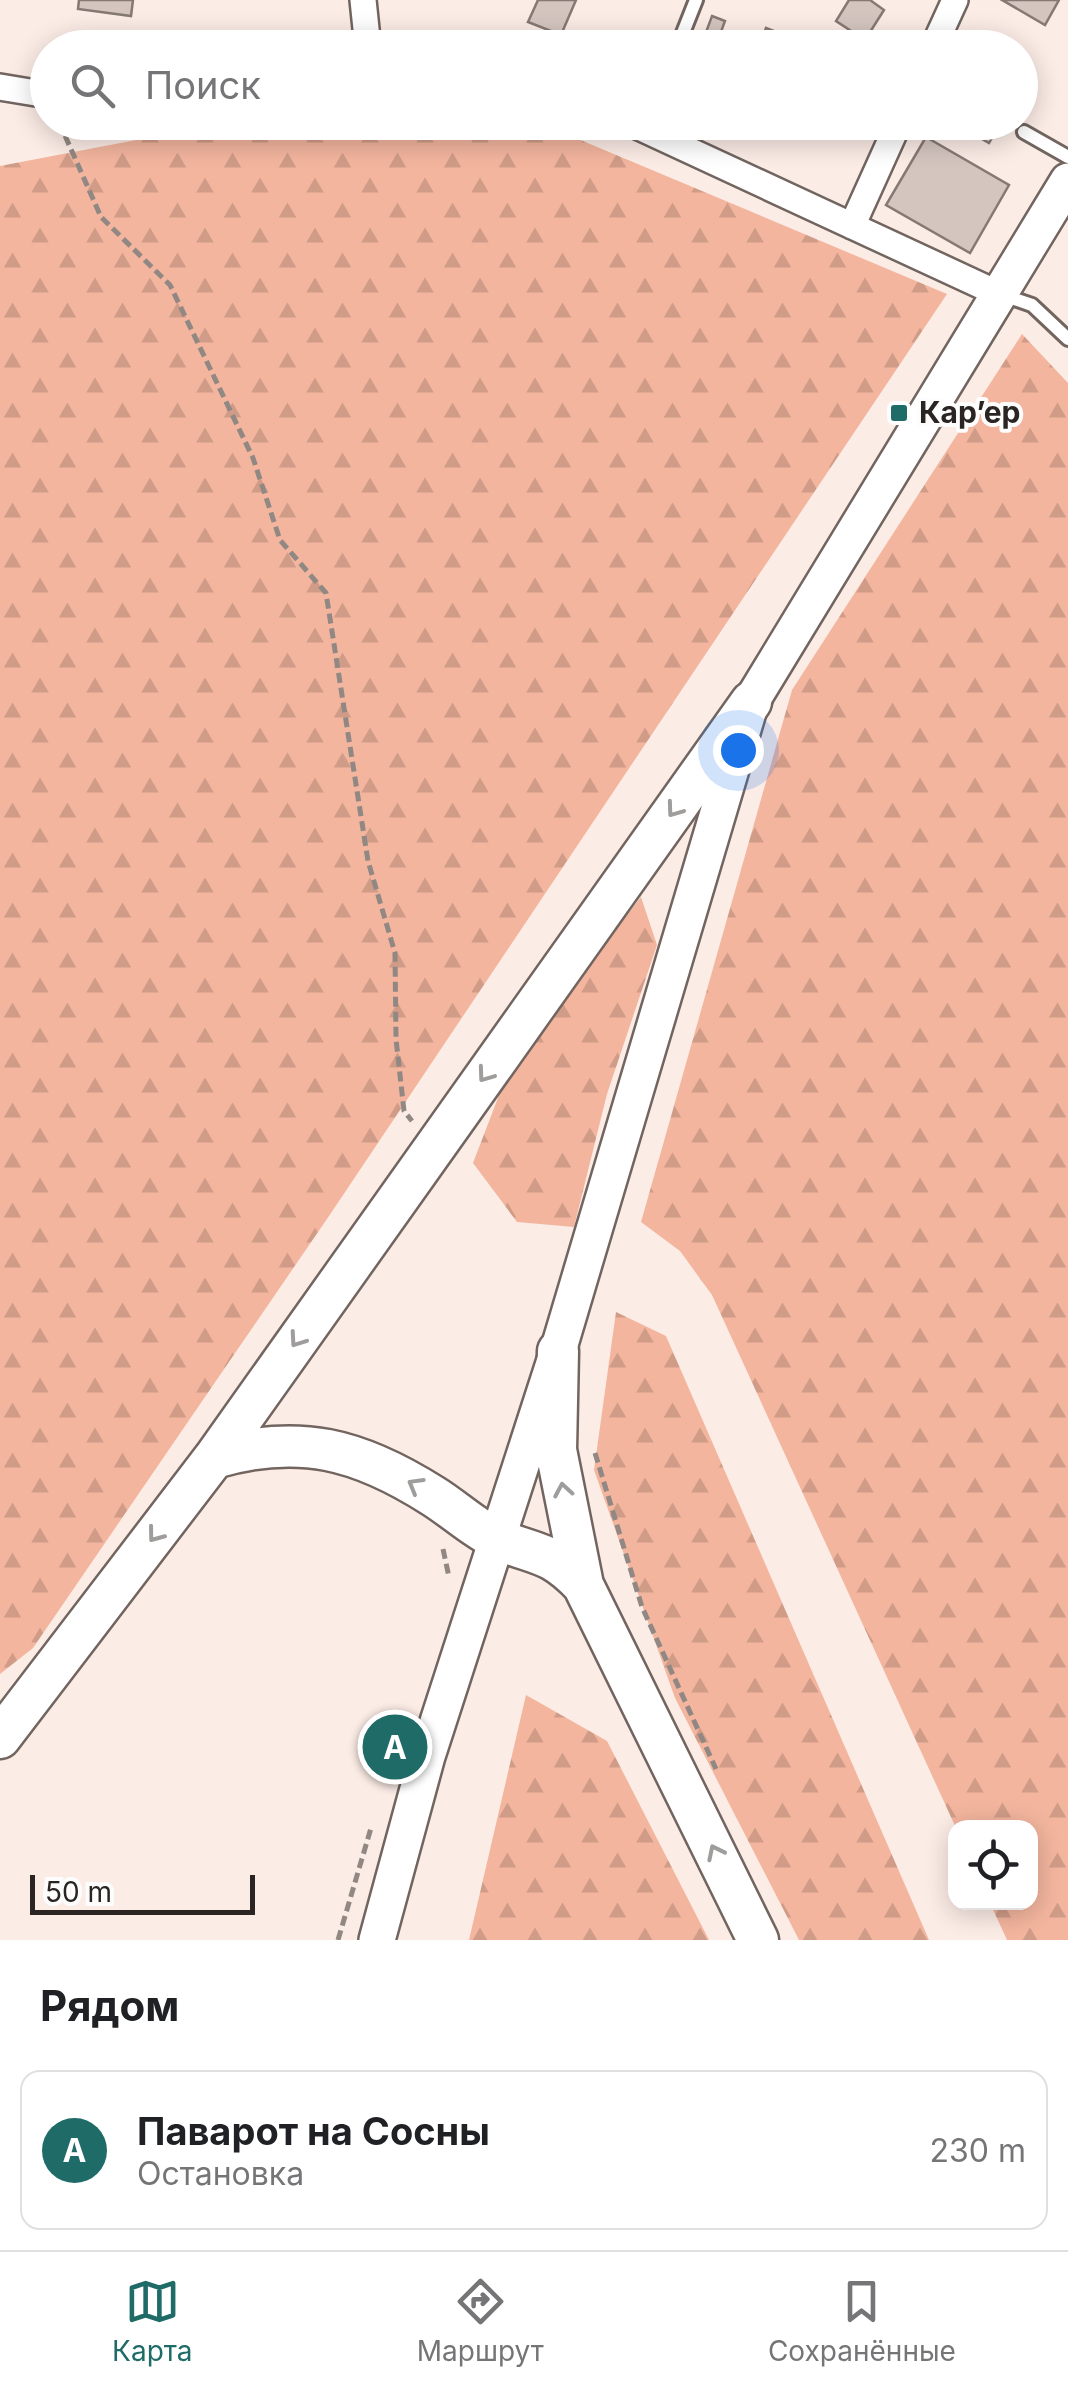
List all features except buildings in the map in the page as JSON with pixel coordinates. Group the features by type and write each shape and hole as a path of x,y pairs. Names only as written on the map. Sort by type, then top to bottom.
{"highway":[{"path":"0,1738 214,1458 751,702"},
{"path":"558,1351 556,1450 583,1585 758,1940"},
{"path":"214,1458 259,1444 294,1443 390,1471 497,1538 542,1552 562,1563 583,1585"}],"main road":[{"path":"377,1940 428,1756 558,1351 751,702 1068,180"}],"street":[{"path":"941,30 955,0"},
{"path":"358,2 364,30"},
{"path":"0,87 30,91"},
{"path":"671,140 999,294"},
{"path":"852,226 891,140"}],"lane":[{"path":"685,30 696,0"},
{"path":"1038,140 1068,157"},
{"path":"999,294 1032,306 1068,339"}],"path":[{"path":"68,140 101,216 170,285 253,458 280,540 326,594 368,861 395,953 396,1039 404,1112 433,1148"},
{"path":"592,1440 642,1607 722,1782"},
{"path":"430,1494 422,1513 444,1551 450,1591"},
{"path":"338,1940 372,1825"}],"green space":[{"path":"136,140 580,140 947,294 329,1216 33,1648 0,1674 0,166"},
{"path":"1022,334 1068,383 1068,1940 1007,1940 993,1910 1038,1910 1038,1820 952,1820 712,1295 680,1251 641,1222 792,690"},
{"path":"641,897 657,945 607,1094 574,1227 517,1222 473,1163 511,1064"},
{"path":"616,1312 666,1336 929,1940 799,1940 675,1698 594,1470"},
{"path":"526,1695 607,1741 709,1940 469,1940"}],"place":[{"name":"Карʼер","path":"899,413"},
{"name":"Паварот на Сосны","path":"395,1747"}]}
